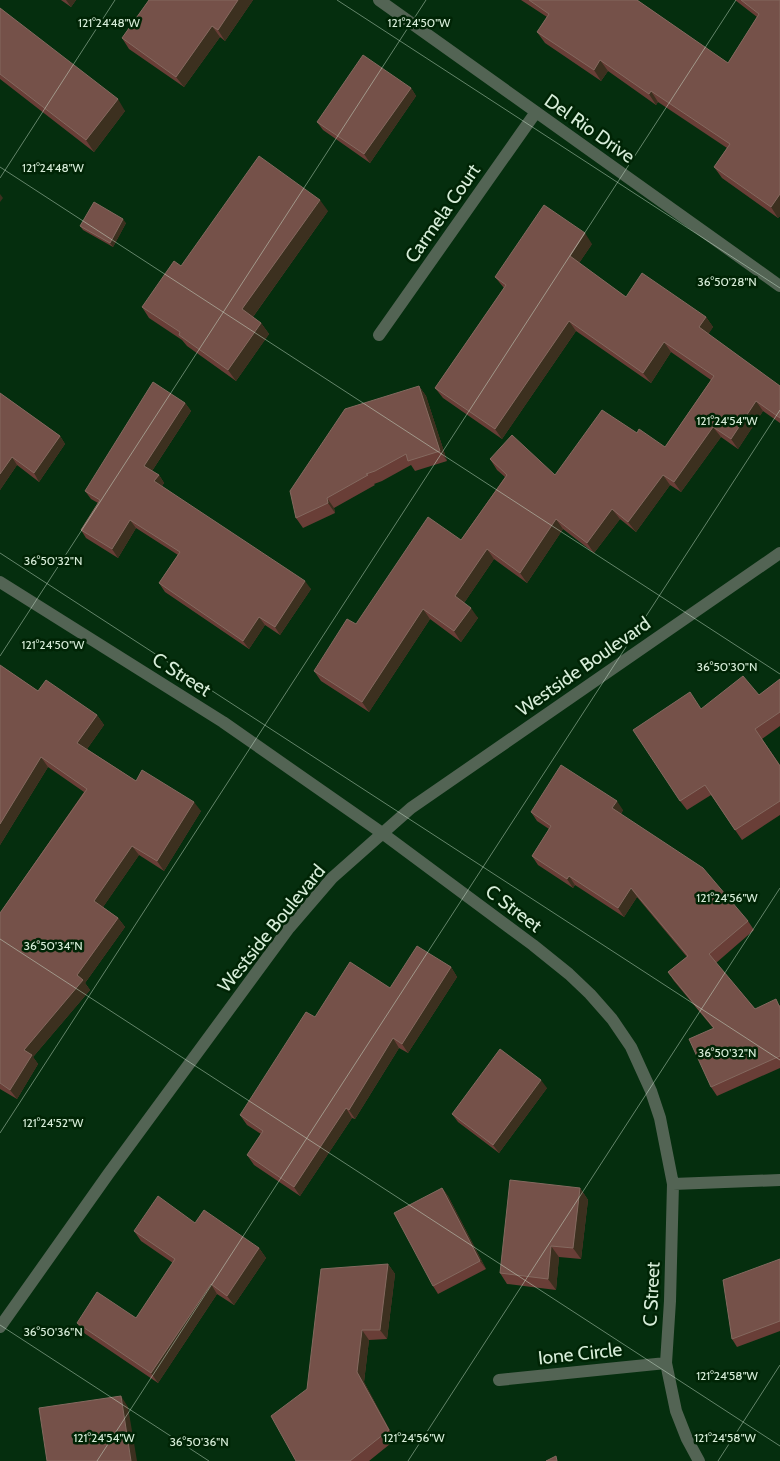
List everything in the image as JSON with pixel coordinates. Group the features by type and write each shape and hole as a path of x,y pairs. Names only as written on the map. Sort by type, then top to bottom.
{"street":[{"name":"Del Rio Drive","path":"379,0 780,286"},
{"name":"Carmela Court","path":"379,335 536,112"},
{"name":"Westside Boulevard","path":"0,1326 109,1173 289,928 332,878 412,808 780,553"},
{"name":"C Street","path":"1,583 223,722 382,833 569,974 612,1019 631,1047 651,1091 660,1118 673,1184 670,1301 666,1363 676,1410 687,1439 699,1461"},
{"path":"673,1184 780,1180"},
{"name":"Ione Circle","path":"499,1380 666,1363"}],"building":[{"path":"149,0 238,0 218,30 212,26 176,77 122,38"},
{"path":"529,0 637,0 728,63 759,14 741,0 780,0 780,194 771,207 714,167 730,144 651,91 649,94 600,60 594,70 537,32 549,14"},
{"path":"0,8 118,99 86,140 0,74"},
{"path":"363,55 411,88 364,154 317,122"},
{"path":"259,156 320,200 242,309 261,323 228,370 179,335 180,332 142,307 174,261 181,266"},
{"path":"94,202 123,219 110,243 80,226"},
{"path":"544,205 585,233 570,256 626,297 642,273 706,317 699,327 780,386 780,418 756,401 731,439 713,427 674,482 663,475 628,522 612,509 587,543 556,519 520,573 487,549 455,596 471,608 454,631 423,609 362,702 314,671 347,619 356,624 428,517 461,540 507,475 490,459 512,435 555,475 602,410 637,433 639,429 665,447 714,376 664,342 643,373 569,321 495,429 435,388 506,285 495,277"},
{"path":"153,382 185,403 144,466 159,475 154,481 305,581 275,627 259,617 243,641 159,583 180,552 130,520 112,549 81,530 100,500 85,491"},
{"path":"419,386 440,451 408,461 406,454 366,474 368,475 327,498 328,503 296,518 290,491 345,409"},
{"path":"0,393 60,436 34,473 12,457 0,474"},
{"path":"0,665 38,691 46,680 97,715 77,743 136,781 142,770 194,802 157,861 132,846 94,901 118,918 77,975 83,980 24,1050 32,1055 10,1090 0,1083 0,913 87,789 41,757 0,824"},
{"path":"743,676 759,695 780,679 780,712 755,729 780,766 780,801 735,830 705,785 680,801 633,730 690,692 701,709"},
{"path":"561,765 617,801 612,808 703,868 748,921 709,954 755,1009 776,999 780,1008 780,1056 711,1087 689,1039 714,1028 668,972 688,956 631,888 618,908 569,876 567,879 532,856 551,826 531,812"},
{"path":"417,946 451,967 402,1044 393,1038 349,1110 346,1108 294,1187 247,1155 263,1131 240,1115 306,1012 315,1017 350,962 390,988"},
{"path":"500,1049 541,1080 493,1145 452,1114"},
{"path":"510,1180 580,1188 573,1248 551,1246 548,1279 500,1273"},
{"path":"442,1188 480,1261 433,1286 394,1213"},
{"path":"158,1196 195,1223 204,1210 259,1248 227,1296 211,1284 151,1373 77,1323 97,1292 136,1318 175,1259 134,1231"},
{"path":"780,1259 780,1321 732,1339 723,1280"},
{"path":"388,1264 380,1330 362,1330 357,1372 389,1430 350,1461 296,1461 271,1416 307,1389 321,1269"},
{"path":"121,1396 131,1461 47,1461 39,1408"},
{"path":"556,1456 557,1461 546,1461"}]}
